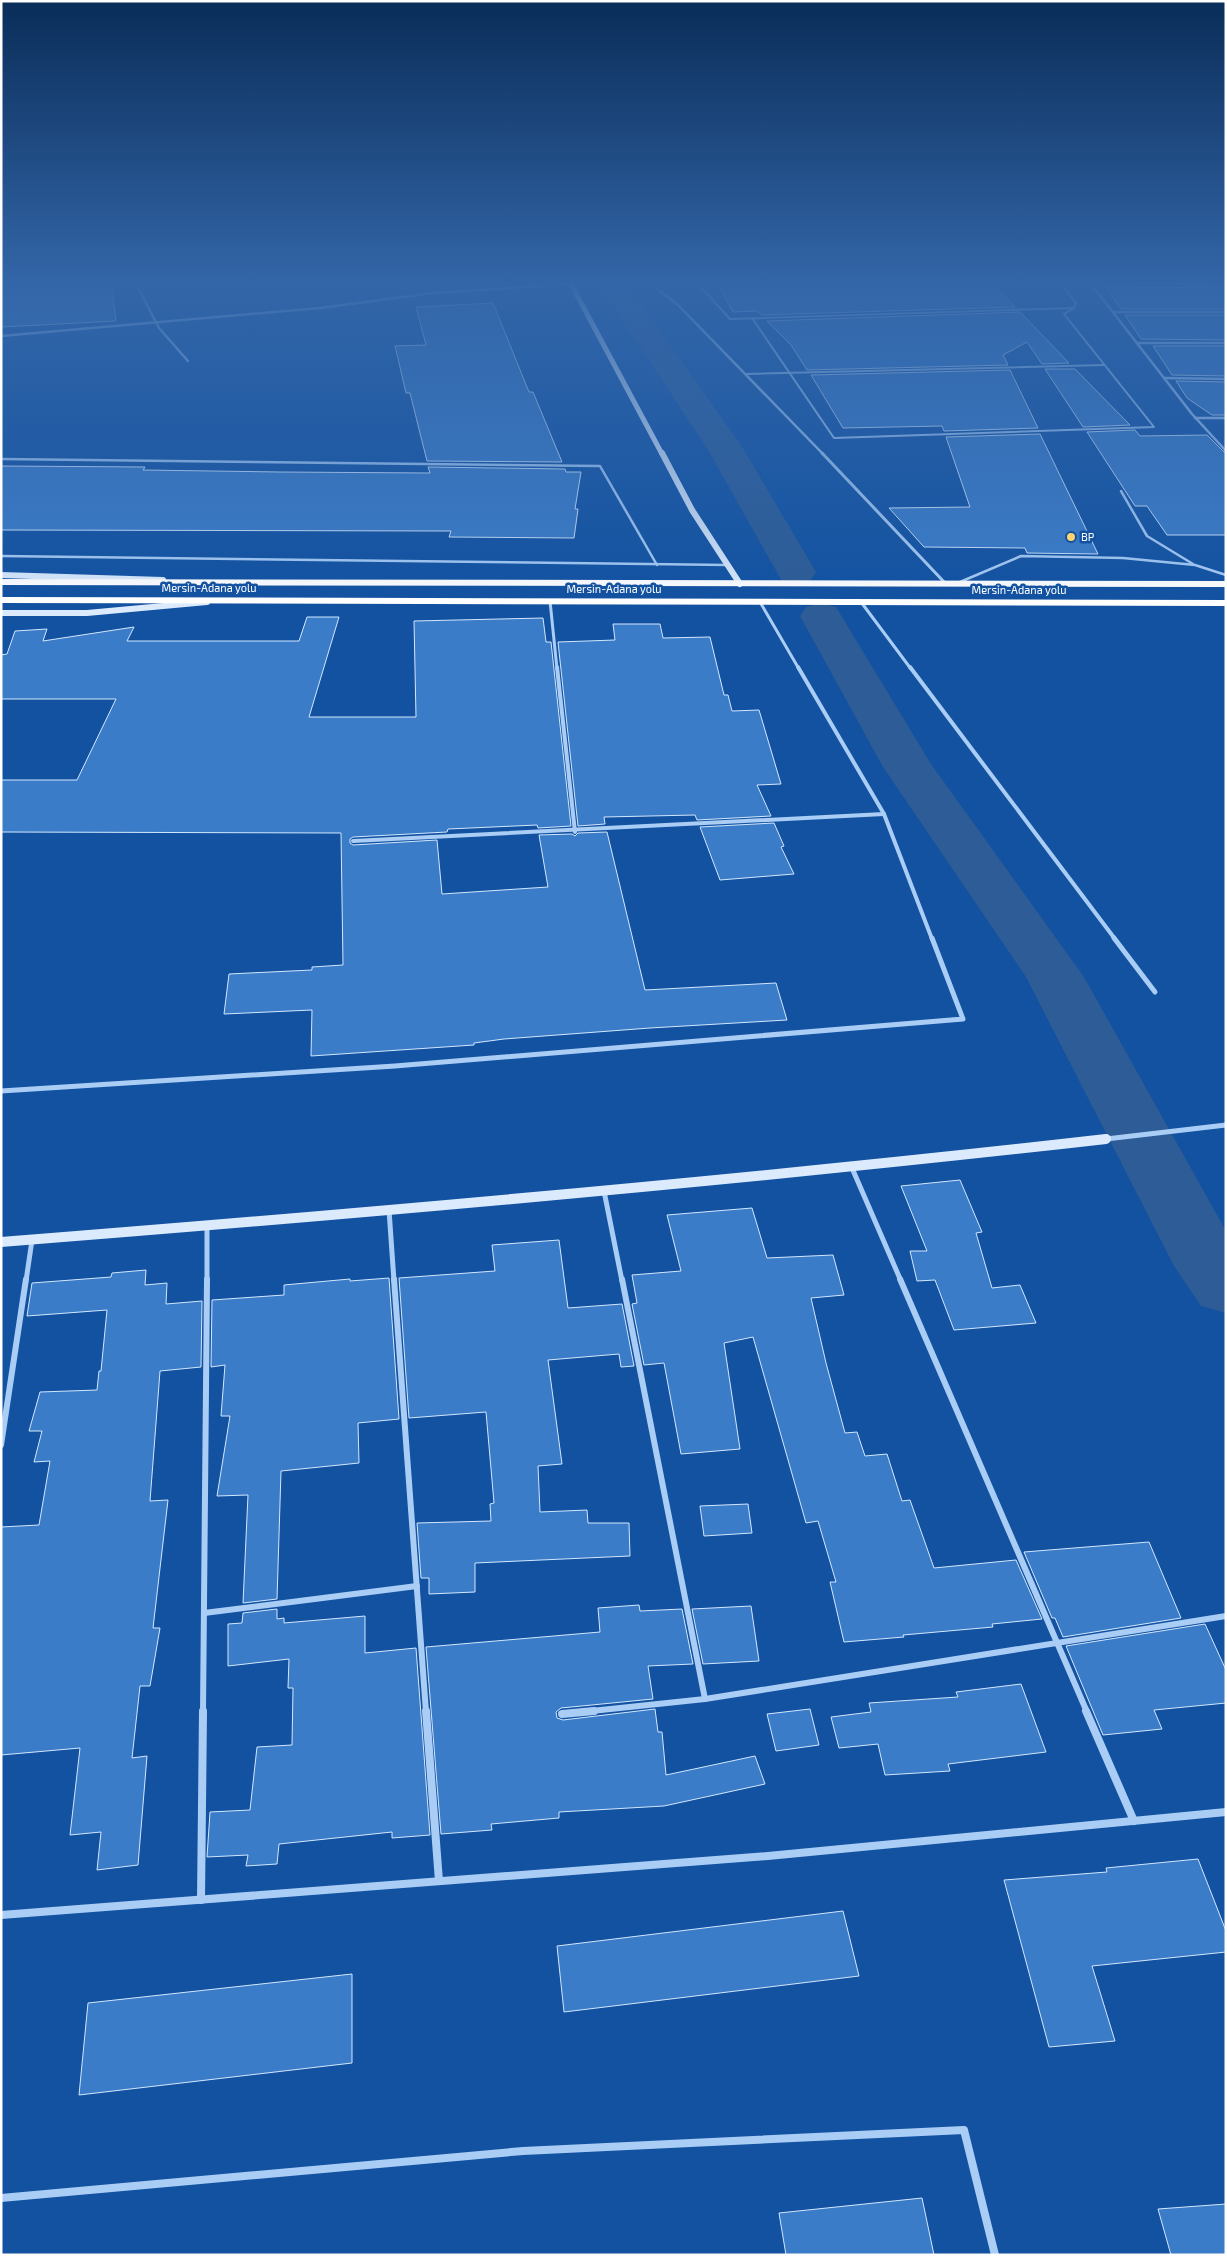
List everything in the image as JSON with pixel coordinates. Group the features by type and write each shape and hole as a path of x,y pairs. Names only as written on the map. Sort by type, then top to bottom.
{"highway":[{"name":"Mersin-Adana yolu","path":"1,582 1226,584"},
{"name":"Mersin-Adana yolu","path":"1,600 1226,603"},
{"path":"893,602 1190,608 1226,614"}],"street":[{"path":"627,389 692,510 740,584"},
{"path":"761,389 951,585"},
{"path":"1173,389 1195,418 1226,451"},
{"path":"1195,418 1226,418"},
{"path":"1,575 52,575 237,583"},
{"path":"1,613 87,613 228,600"},
{"path":"550,601 576,831"},
{"path":"1,1091 395,1066 963,1019 884,814 760,602"},
{"path":"862,602 1156,992"},
{"path":"353,841 884,814"},
{"path":"1,1242 207,1226 852,1168 1226,1125"},
{"path":"852,1168 1134,1821"},
{"path":"604,1191 705,1699"},
{"path":"388,1210 439,1881"},
{"path":"202,1900 207,1226"},
{"path":"1,1445 32,1239"},
{"path":"204,1614 417,1586"},
{"path":"562,1714 705,1699 1226,1616"},
{"path":"1,1915 768,1856 1226,1812"},
{"path":"1,2198 523,2151 964,2130 995,2255"}],"lane":[{"path":"801,389 834,438 1154,427 1124,389"},
{"path":"1,459 600,466 657,564"},
{"path":"1121,491 1147,536 1195,565"},
{"path":"1,556 727,566"},
{"path":"951,585 1021,556 1123,558 1195,565 1226,575"}],"building":[{"path":"405,389 528,389 529,392 533,392 562,462 427,461 410,393 406,393"},
{"path":"820,389 1019,389 1038,428 944,431 942,426 843,428"},
{"path":"1058,389 1095,389 1130,425 1083,427"},
{"path":"1181,389 1226,389 1226,415 1212,415 1187,398"},
{"path":"1135,430 1140,436 1207,435 1226,454 1226,535 1167,535 1147,506 1135,506 1087,432"},
{"path":"1040,434 1098,554 1027,553 1025,548 924,547 889,508 970,507 946,437"},
{"path":"1,466 145,467 143,470 430,473 428,467 565,469 566,472 581,472 575,509 578,509 574,538 449,537 451,531 1,530"},
{"path":"307,617 339,617 309,717 416,717 414,621 543,618 546,642 551,642 571,826 538,828 537,825 448,829 447,832 353,837 350,839 350,843 353,845 437,840 442,894 548,887 539,835 572,834 575,836 578,833 607,832 645,990 776,983 787,1020 504,1039 474,1043 474,1045 311,1056 312,1010 224,1014 229,974 312,970 312,967 343,965 341,833 1,832 1,780 77,780 116,699 1,699 1,655 7,654 15,631 47,629 43,641 134,627 127,641 299,641"},
{"path":"613,624 660,624 663,638 710,637 724,695 728,695 732,711 759,710 781,784 757,785 771,816 697,820 695,815 604,817 605,824 578,826 558,642 615,640"},
{"path":"774,823 784,846 781,847 794,874 720,880 700,827"},
{"path":"960,1180 982,1232 976,1233 992,1288 1020,1285 1036,1323 954,1330 935,1280 917,1281 910,1251 927,1251 901,1186"},
{"path":"752,1208 767,1258 833,1255 844,1295 811,1298 845,1433 857,1432 865,1456 887,1454 902,1501 910,1500 934,1568 1016,1560 1042,1619 992,1624 993,1627 844,1642 830,1582 836,1582 818,1521 806,1523 753,1337 724,1343 740,1449 681,1454 664,1363 644,1365 632,1304 637,1303 632,1275 681,1271 667,1215"},
{"path":"559,1240 568,1308 622,1304 634,1366 621,1367 619,1354 548,1360 562,1464 538,1466 540,1512 587,1510 588,1523 629,1523 630,1556 475,1563 475,1592 429,1594 429,1578 421,1578 417,1523 491,1521 490,1504 494,1503 486,1412 409,1418 399,1278 495,1271 492,1245"},
{"path":"146,1270 145,1285 167,1283 166,1304 202,1301 201,1367 160,1371 150,1501 168,1500 153,1628 160,1628 150,1686 140,1686 132,1758 147,1756 138,1865 97,1870 101,1832 70,1835 80,1748 1,1755 1,1527 39,1525 50,1461 34,1462 42,1431 29,1431 40,1392 97,1390 99,1371 101,1371 107,1310 27,1316 32,1283 111,1277 112,1273"},
{"path":"389,1278 399,1419 358,1423 359,1463 281,1471 277,1599 243,1603 248,1495 217,1496 230,1416 221,1416 225,1365 211,1367 212,1300 284,1295 284,1285 350,1279 350,1281"},
{"path":"748,1504 752,1533 704,1536 700,1506"},
{"path":"1149,1542 1181,1618 1063,1637 1055,1618 1052,1618 1024,1552"},
{"path":"639,1605 640,1611 682,1609 693,1664 648,1666 653,1699 561,1708 556,1712 557,1718 563,1720 655,1709 658,1732 662,1732 666,1775 755,1756 765,1784 664,1806 559,1812 559,1818 491,1824 492,1830 441,1834 426,1647 600,1632 598,1608"},
{"path":"751,1606 759,1661 703,1664 692,1609"},
{"path":"277,1609 277,1619 284,1618 284,1623 365,1616 365,1653 416,1648 430,1835 392,1838 392,1832 279,1844 277,1864 246,1866 248,1855 207,1857 210,1812 250,1810 257,1747 292,1745 293,1688 288,1688 289,1659 228,1666 228,1624 242,1623 243,1613"},
{"path":"1205,1624 1226,1670 1226,1703 1154,1710 1162,1729 1103,1735 1066,1646"},
{"path":"1021,1684 1046,1752 948,1764 950,1771 885,1775 878,1744 839,1748 831,1717 871,1712 869,1703 958,1697 956,1692"},
{"path":"810,1709 819,1745 776,1751 767,1714"},
{"path":"1198,1859 1226,1931 1226,1952 1092,1966 1115,2041 1049,2047 1004,1880 1107,1872 1106,1868"},
{"path":"843,1911 859,1976 564,2012 557,1946"},
{"path":"352,1974 352,2063 79,2095 88,2003"},
{"path":"922,2198 934,2255 786,2255 779,2213"},
{"path":"1226,2204 1226,2255 1171,2255 1158,2209"}],"waterway":[{"path":"685,389 723,445 796,572"},
{"path":"821,616 908,767 1055,977 1210,1266 1226,1289"}],"place":[{"name":"BP","path":"1071,537"}]}
